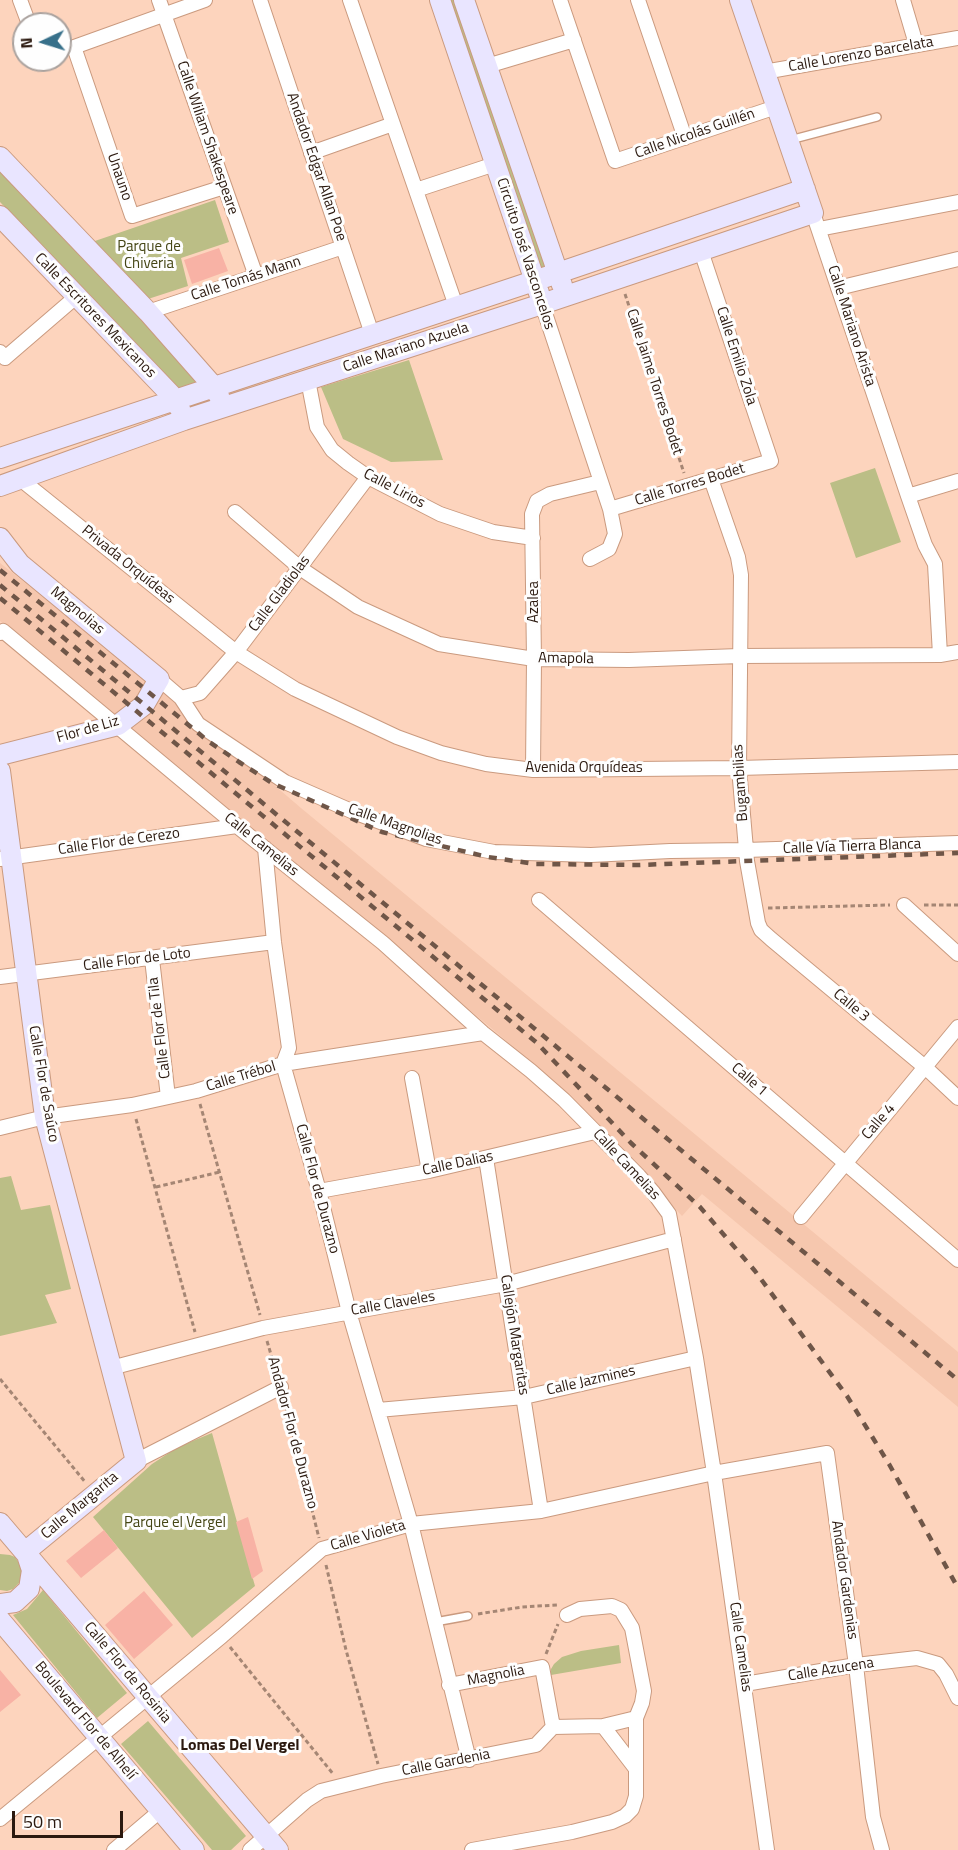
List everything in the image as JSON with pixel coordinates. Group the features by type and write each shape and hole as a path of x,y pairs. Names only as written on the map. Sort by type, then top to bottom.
{"street":[{"name":"Calle Wiliam Shakespeare","path":"159,0 256,276"},
{"path":"164,16 205,0"},
{"name":"Andador Edgar Allan Poe","path":"260,0 372,334"},
{"path":"350,0 456,306"},
{"name":"Circuito José Vasconcelos","path":"440,0 610,509 615,534 609,549 590,559"},
{"name":"Circuito José Vasconcelos","path":"464,0 566,296"},
{"path":"487,66 574,40 560,0"},
{"path":"638,0 685,138"},
{"name":"Calle Mariano Arista","path":"740,0 908,496 925,545 935,564 940,655"},
{"path":"903,0 916,45"},
{"name":"Unauno","path":"164,16 74,47 132,216 224,187"},
{"name":"Calle Lorenzo Barcelata","path":"764,72 958,38"},
{"name":"Calle Nicolás Guillén","path":"574,40 615,161 776,107"},
{"path":"311,153 393,124"},
{"path":"0,157 148,312 214,387 225,407"},
{"path":"416,190 495,164"},
{"name":"Calle Mariano Azuela","path":"0,458 805,189"},
{"path":"816,221 958,202"},
{"name":"Calle Escritores Mexicanos","path":"0,216 176,400 184,420"},
{"name":"Calle Mariano Azuela","path":"0,486 184,420 701,251 816,221"},
{"name":"Calle Tomás Mann","path":"148,312 343,247"},
{"name":"Calle Emilio Zola","path":"701,251 771,461"},
{"path":"838,288 958,259"},
{"path":"2,355 77,296"},
{"name":"Calle Lirios","path":"308,380 317,427 332,450 368,477 440,514 494,532 533,538"},
{"name":"Calle Torres Bodet","path":"610,509 771,461"},
{"name":"Calle Gladiolas","path":"180,698 201,693 236,652 368,477"},
{"name":"Privada Orquídeas","path":"19,478 236,652"},
{"path":"711,479 738,557 741,575 739,656"},
{"name":"Azalea","path":"533,770 532,514 537,501 550,494 600,482"},
{"path":"908,496 958,482"},
{"name":"Amapola","path":"235,512 300,568 358,607 439,644 534,659 629,660 739,656 940,655 958,652"},
{"name":"Magnolias","path":"0,538 20,564 159,680"},
{"name":"Calle Camelias","path":"0,633 3,631 237,826 383,943 483,1034 531,1071 564,1100 653,1192 669,1214 696,1358 714,1473 767,1850"},
{"name":"Avenida Orquídeas","path":"236,652 296,689 397,737 452,756 486,764 533,770 739,768 958,762"},
{"name":"Bugambilias","path":"739,656 739,768 746,850 755,909"},
{"name":"Calle Magnolias","path":"159,680 180,698 198,724 285,782 356,813 426,839 494,852 591,855 746,850"},
{"name":"Flor de Liz","path":"0,755 118,725 144,705 159,680"},
{"name":"Calle Flor de Saúco","path":"0,771 6,858 26,974 45,1117 136,1461"},
{"name":"Calle Flor de Cerezo","path":"6,858 237,826"},
{"name":"Calle Vía Tierra Blanca","path":"746,850 958,843"},
{"name":"Calle Flor de Durazno","path":"265,848 274,942 289,1048 283,1064 319,1191 349,1312 411,1524"},
{"name":"Calle 1","path":"539,900 958,1260"},
{"path":"904,905 958,954"},
{"name":"Calle 3","path":"755,909 761,930 926,1068 958,1098"},
{"name":"Calle Flor de Loto","path":"0,977 274,942"},
{"name":"Calle Flor de Tila","path":"152,959 168,1097"},
{"name":"Calle 4","path":"801,1217 958,1027"},
{"name":"Calle Trébol","path":"0,1128 45,1117 132,1105 196,1091 283,1064 483,1034"},
{"path":"412,1078 429,1171"},
{"name":"Calle Dalias","path":"319,1191 429,1171 595,1132"},
{"name":"Callejón Margaritas","path":"486,1158 541,1511"},
{"name":"Calle Claveles","path":"111,1368 264,1328 506,1284 674,1239"},
{"name":"Calle Jazmines","path":"378,1410 524,1396 696,1358"},
{"path":"136,1461 281,1387"},
{"name":"Calle Violeta","path":"0,1819 222,1636 322,1549 411,1524 541,1511 714,1473 827,1453"},
{"name":"Andador Gardenias","path":"827,1453 856,1665 873,1817 882,1850"},
{"name":"Calle Margarita","path":"24,1552 136,1461"},
{"name":"Calle Flor de Rosinia","path":"0,1523 272,1843"},
{"path":"411,1524 469,1760"},
{"path":"0,1544 9,1544 24,1552 32,1570 29,1588 15,1602 0,1604"},
{"path":"472,1850 572,1832 612,1821 625,1816 632,1809 636,1797 636,1718 644,1691 632,1628 621,1611 612,1606 573,1612"},
{"name":"Boulevard Flor de Alhelí","path":"0,1620 194,1850"},
{"name":"Calle Azucena","path":"745,1684 856,1665 917,1658 938,1664 946,1674 958,1698"},
{"path":"542,1667 554,1727 603,1726 636,1718"},
{"name":"Magnolia","path":"449,1685 542,1667"},
{"path":"603,1726 636,1769"},
{"name":"Calle Gardenia","path":"250,1850 272,1843 314,1795 321,1791 381,1776 536,1745 554,1727"},
{"path":"114,1850 160,1811"}],"lane":[{"path":"788,140 877,117"},
{"path":"434,1622 468,1616"}],"path":[{"name":"Calle Jaime Torres Bodet","path":"620,278 689,486"},
{"path":"755,909 958,905"},
{"name":"Andador Flor de Durazno","path":"196,1091 281,1387 345,1650 381,1776"},
{"path":"132,1105 199,1345"},
{"path":"156,1187 220,1172"},
{"path":"0,1379 94,1494"},
{"path":"468,1616 547,1605 562,1605 573,1612 557,1625 542,1667"},
{"path":"222,1636 342,1785"}],"shaded area":[{"path":"0,563 191,714 301,808 958,1352 958,1407 702,1194 682,1216 618,1147 503,1038 0,621"}],"green space":[{"path":"446,0 459,0 550,269 538,273"},
{"path":"0,166 196,376 194,387 183,391 172,383 0,202"},
{"name":"Parque de Chiveria","path":"215,200 229,242 181,258 188,286 148,299 92,242"},
{"path":"409,360 443,460 391,462 343,439 321,387"},
{"path":"875,468 901,542 856,558 830,483"},
{"path":"11,1176 21,1210 50,1205 71,1289 45,1295 57,1323 0,1336 0,1178"},
{"name":"Parque el Vergel","path":"212,1433 255,1586 192,1638 93,1517 152,1464 178,1447"},
{"path":"0,1554 15,1557 22,1567 22,1580 13,1589 7,1591 0,1590"},
{"path":"43,1590 127,1693 97,1718 13,1615 27,1609"},
{"path":"619,1645 621,1663 551,1675 554,1664 562,1657 581,1651"},
{"path":"148,1721 246,1836 231,1850 212,1850 121,1744"}],"building":[{"path":"219,248 228,271 192,284 184,260"},
{"path":"248,1517 263,1571 252,1579 236,1522"},
{"path":"104,1530 118,1548 81,1578 66,1561"},
{"path":"144,1591 173,1625 134,1659 105,1625"},
{"path":"0,1670 21,1695 0,1712"}],"railway":[{"path":"0,570 208,741 272,783 382,832 488,857 535,864 639,865 958,853"},
{"path":"0,585 958,1380"},
{"path":"0,598 537,1043 631,1143 700,1207 755,1271 847,1396 889,1464 958,1588"}],"district":[{"name":"Lomas Del Vergel","path":"240,1746"}]}
